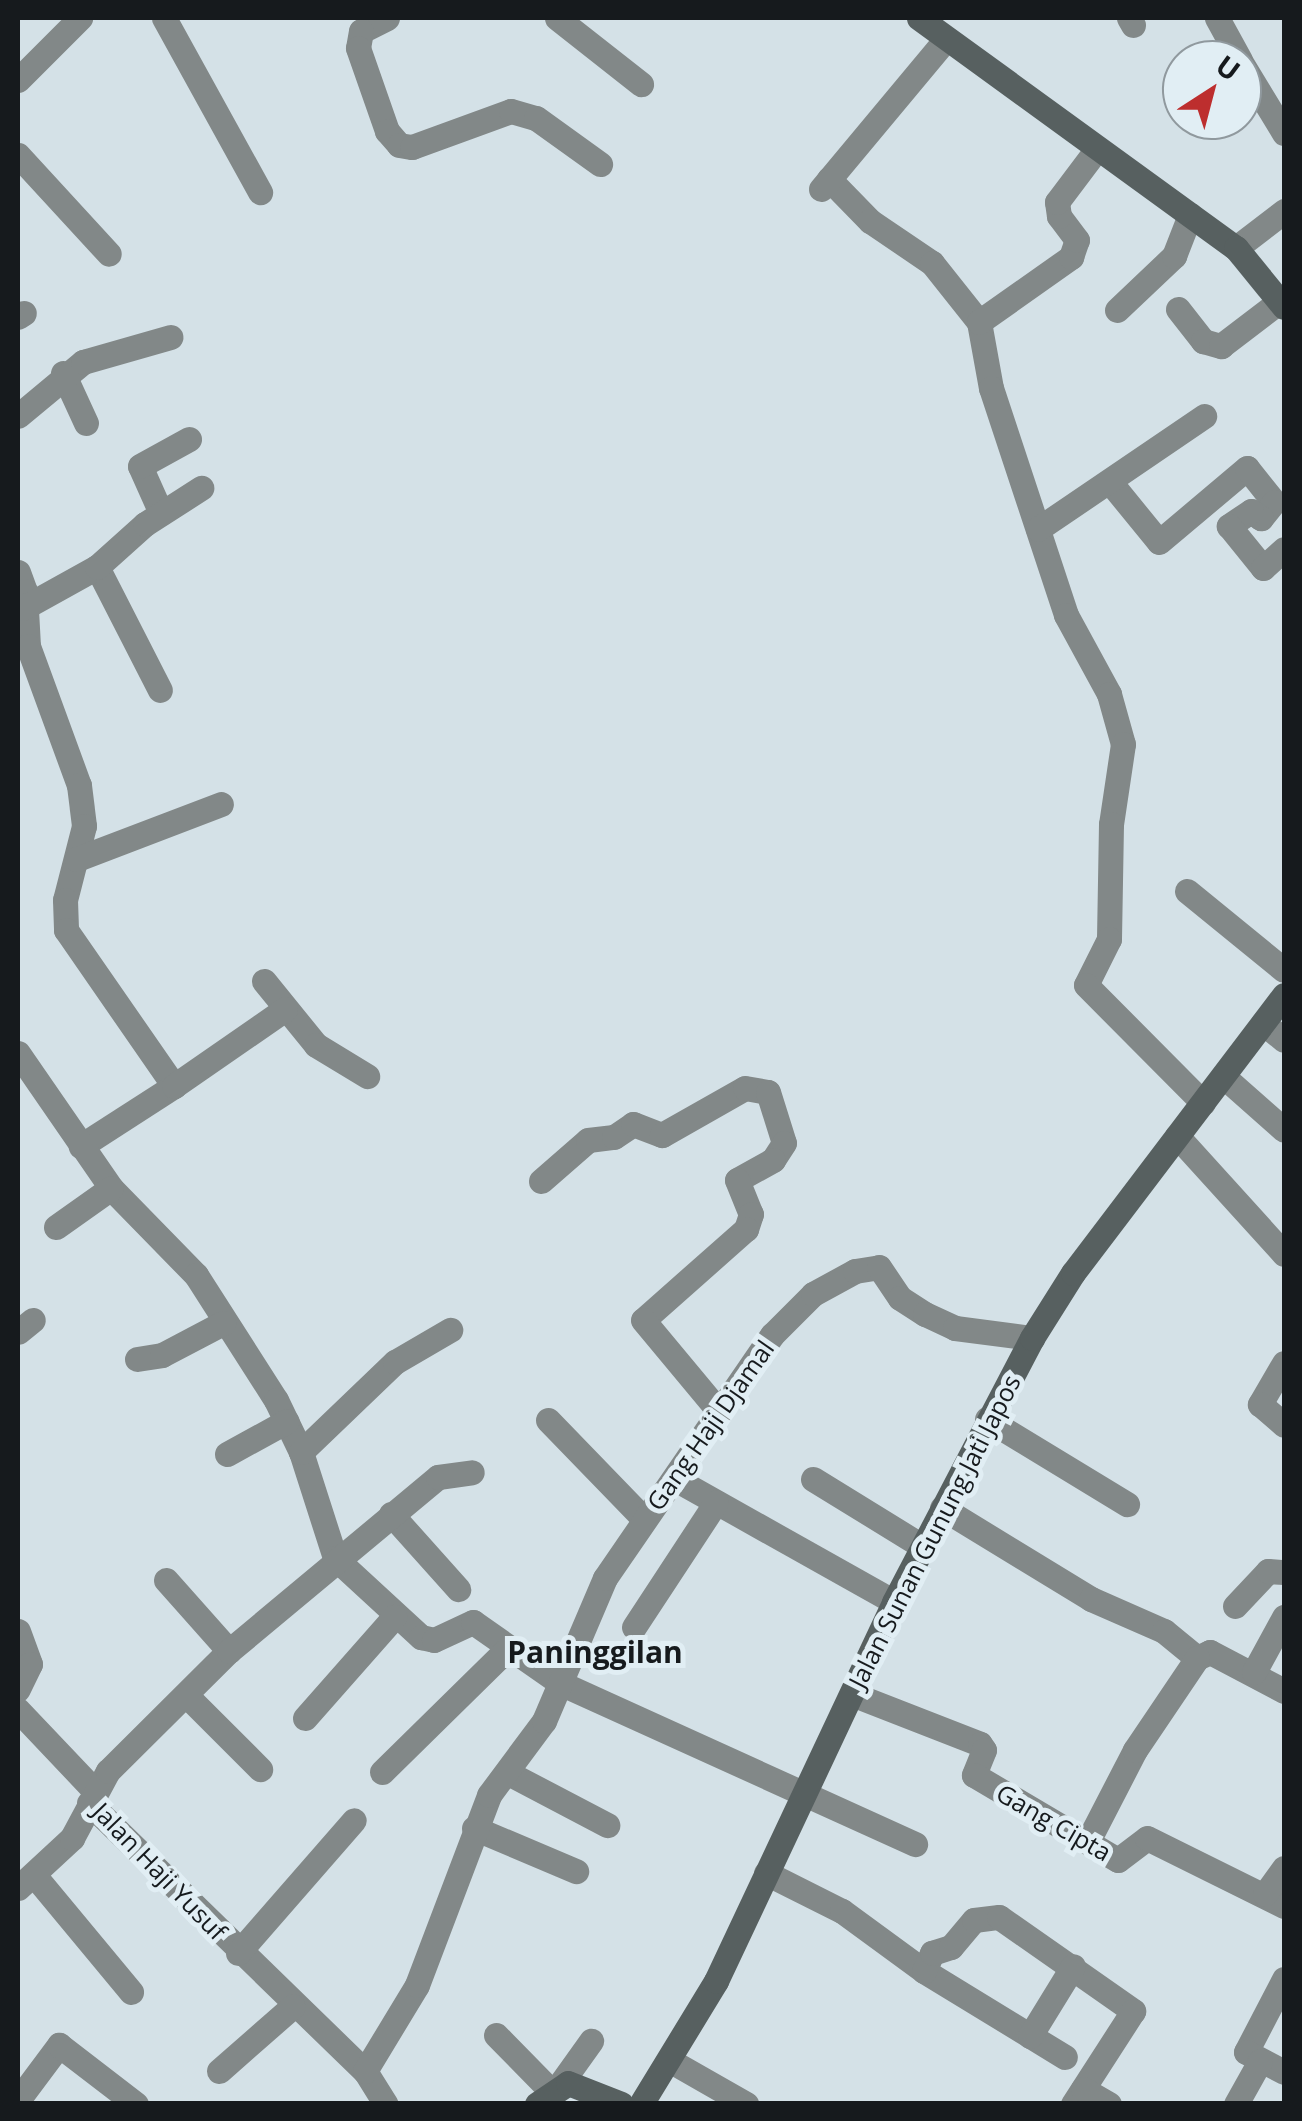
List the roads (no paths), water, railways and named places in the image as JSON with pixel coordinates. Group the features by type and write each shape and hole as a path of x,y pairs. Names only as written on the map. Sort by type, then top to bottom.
{"street":[{"path":"21,67 80,18"},
{"path":"164,18 260,192"},
{"path":"557,18 641,84"},
{"path":"1216,18 1228,40"},
{"path":"379,19 359,34 358,48 387,131 399,146 412,148 511,110 536,118 600,164"},
{"path":"1178,309 1203,341 1221,346 1282,304 1236,248 934,24 825,184 932,263 979,322 992,388 1066,615 1108,694 1123,744 1111,824 1109,939 1086,985 1202,1102"},
{"path":"1262,97 1284,133"},
{"path":"979,322 1071,257 1077,240 1058,202 1097,148"},
{"path":"18,155 109,254"},
{"path":"1236,248 1284,211"},
{"path":"1117,310 1174,256 1190,215"},
{"path":"18,416 63,372 170,337"},
{"path":"63,372 86,423"},
{"path":"1038,530 1204,416"},
{"path":"160,512 140,466 189,438"},
{"path":"1110,482 1159,542 1247,468 1274,502 1260,518 1251,511 1230,526 1263,568 1284,549"},
{"path":"23,608 97,567 160,512 201,488"},
{"path":"97,567 160,690"},
{"path":"18,572 26,591 23,608 28,646 79,785 84,826 65,900 73,946 174,1086"},
{"path":"77,859 221,804"},
{"path":"1187,891 1284,970"},
{"path":"264,981 334,1061 367,1076"},
{"name":"Jalan Sunan Gunung Jati Japos","path":"641,2104 716,1981 894,1602 1032,1338 1176,1136 1284,995"},
{"path":"81,1146 285,1009"},
{"path":"1263,1024 1284,1040"},
{"path":"21,1066 111,1188 177,1251 287,1420 335,1558 394,1617 428,1640 473,1622 505,1650 560,1683 915,1844"},
{"path":"1223,1076 1284,1130"},
{"path":"540,1182 588,1140 614,1137 633,1124 662,1135 745,1088 768,1092 784,1143 773,1160 737,1180 751,1214 746,1229 642,1320 718,1410"},
{"path":"1176,1136 1284,1254"},
{"path":"56,1227 111,1188"},
{"name":"Gang Haji Djamal","path":"365,2071 418,1984 474,1828 490,1794 510,1774 560,1683 605,1578 644,1519 677,1480 718,1410 795,1310 813,1294 869,1267 885,1268 900,1298 955,1328 1032,1338"},
{"path":"137,1359 162,1355 223,1323"},
{"path":"301,1452 394,1362 450,1330"},
{"path":"1284,1364 1260,1404 1284,1425"},
{"path":"987,1418 1127,1504"},
{"path":"227,1454 287,1420"},
{"path":"548,1420 644,1519"},
{"name":"Jalan Haji Yusuf","path":"386,2104 365,2071 238,1953 92,1796 228,1651 335,1558 444,1474 472,1472"},
{"path":"677,1480 894,1602"},
{"path":"813,1480 922,1546"},
{"path":"634,1627 716,1502"},
{"path":"942,1508 1091,1600 1164,1631 1198,1658"},
{"path":"391,1514 458,1589"},
{"path":"1235,1606 1272,1568 1284,1572"},
{"path":"166,1580 228,1651"},
{"path":"305,1718 394,1617"},
{"path":"1254,1672 1284,1617"},
{"path":"18,1631 30,1664 18,1689"},
{"path":"382,1772 505,1650"},
{"path":"1088,1841 1135,1750 1198,1658 1210,1652 1284,1691"},
{"name":"Gang Cipta","path":"852,1694 980,1744 984,1750 974,1775 1125,1860 1148,1838 1275,1900"},
{"path":"186,1695 260,1769"},
{"path":"18,1710 92,1796 72,1838 26,1882 131,1992"},
{"path":"510,1774 607,1825"},
{"path":"238,1953 354,1820"},
{"path":"474,1828 576,1872"},
{"path":"1275,1900 1284,1868"},
{"path":"766,1873 842,1912 924,1971 1065,2057"},
{"path":"924,1971 932,1953 951,1947 984,1914 999,1917 1072,1966 1133,2011 1078,2096 1109,2104"},
{"path":"1030,2036 1072,1966"},
{"path":"1284,1979 1246,2052 1284,2072"},
{"path":"219,2071 293,2006"},
{"path":"496,2035 549,2092 621,2104"},
{"path":"549,2092 591,2041"},
{"path":"18,2100 59,2045 136,2104"},
{"path":"670,2060 746,2104"},
{"path":"1236,2104 1260,2061"}],"district":[{"name":"Paninggilan","path":"595,1652"}]}
